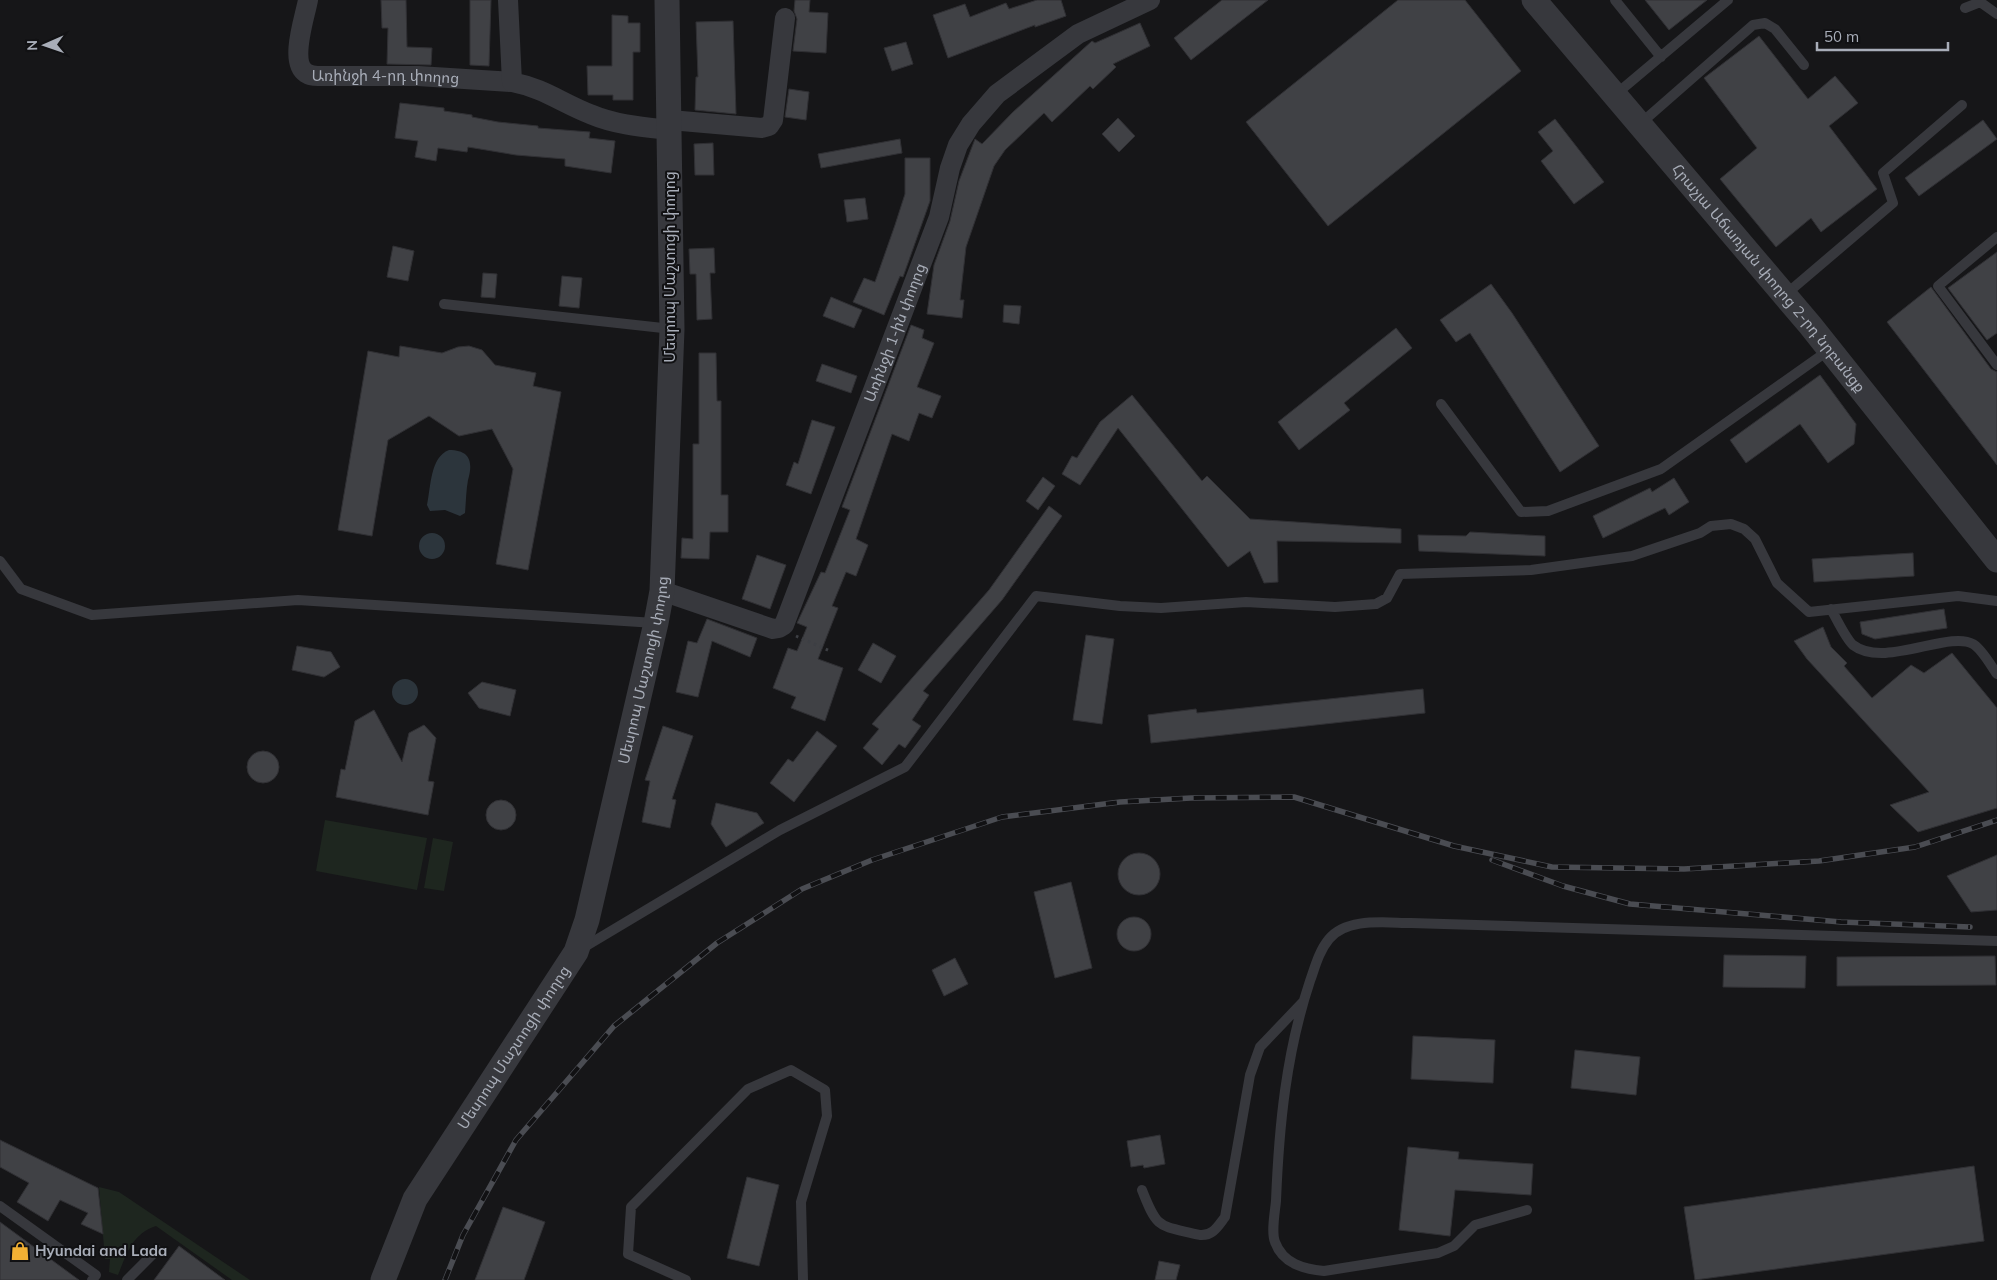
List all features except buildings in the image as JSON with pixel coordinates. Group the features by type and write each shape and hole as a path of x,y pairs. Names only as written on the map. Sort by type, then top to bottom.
{"street":[{"name":"Առինջի 4-րդ փողոց","path":"308,0 297,54 299,64 306,74 318,76 418,76 512,82"},
{"path":"508,0 512,82 534,86 589,114 618,124 762,128 769,126 773,120 785,18"},
{"name":"Մեսրոպ Մաշտոցի փողոց","path":"383,1280 415,1199 576,952 587,920 656,623 662,592 672,329 668,0"},
{"name":"Առինջի 1-ին փողոց","path":"779,628 784,625 939,217 950,168 958,145 971,124 997,94 1078,34 1150,0"},
{"name":"Հրաչյա Աճառյան փողոց 2-րդ նրբանցք","path":"1534,0 1785,294 1997,560"},
{"path":"662,592 773,629 779,628"}],"lane":[{"path":"1615,0 1661,57"},
{"path":"1615,95 1728,0"},
{"path":"1965,8 1980,2 1997,14"},
{"path":"1640,124 1754,25 1765,23 1775,29 1804,65"},
{"path":"1785,294 1893,203 1883,173 1962,105"},
{"path":"1996,361 1938,286 1997,237"},
{"path":"444,304 672,329"},
{"path":"1441,404 1521,512 1548,511 1661,470 1830,349"},
{"path":"576,952 780,830 905,767 1036,596 1120,606 1161,608 1246,602 1335,608 1376,604 1388,598 1400,574 1531,570 1632,556 1700,533 1720,523 1731,524 1744,529 1755,539 1777,583 1809,612 1958,596 1997,600"},
{"path":"0,561 22,589 92,614 298,600 656,623"},
{"path":"1831,610 1853,645 1873,652 1892,653 1962,641 1974,644 1997,674"},
{"path":"1527,1210 1475,1225 1454,1246 1438,1253 1324,1271 1305,1269 1287,1260 1274,1242 1278,1134 1284,1088 1303,1002 1318,959 1328,940 1341,929 1368,923 1997,941"},
{"path":"1142,1190 1152,1216 1162,1226 1206,1236 1214,1232 1225,1217 1250,1075 1260,1047 1303,1002"},
{"path":"686,1280 628,1254 631,1207 748,1090 791,1070 825,1090 827,1116 800,1202 803,1280"},
{"path":"0,1206 96,1275 92,1280"},
{"path":"127,1280 157,1250"}],"path":[{"path":"779,628 830,651"}],"shaded area":[{"path":"449,450 462,452 469,459 470,463 465,513 460,516 445,510 430,511 427,505 432,473 438,459"},
{"path":"432,533 441,537 445,546 441,555 432,559 423,555 419,546 423,537"},
{"path":"405,679 414,683 418,692 414,701 405,705 396,701 392,692 396,683"},
{"path":"325,820 427,838 417,890 316,871"},
{"path":"433,838 453,842 444,891 424,888"},
{"path":"99,1187 119,1192 250,1280 232,1280 156,1226 141,1234 131,1245 118,1275 109,1272 110,1259 105,1259"}],"railway":[{"path":"445,1280 463,1235 516,1140 614,1026 717,943 802,889 872,860 1002,817 1120,802 1191,798 1294,797 1454,846 1552,867 1684,869 1819,861 1915,847 1997,820"},
{"path":"1492,860 1563,886 1630,904 1841,922 1970,927"}],"place":[{"name":"Hyundai and Lada","path":"20,1251"}]}
